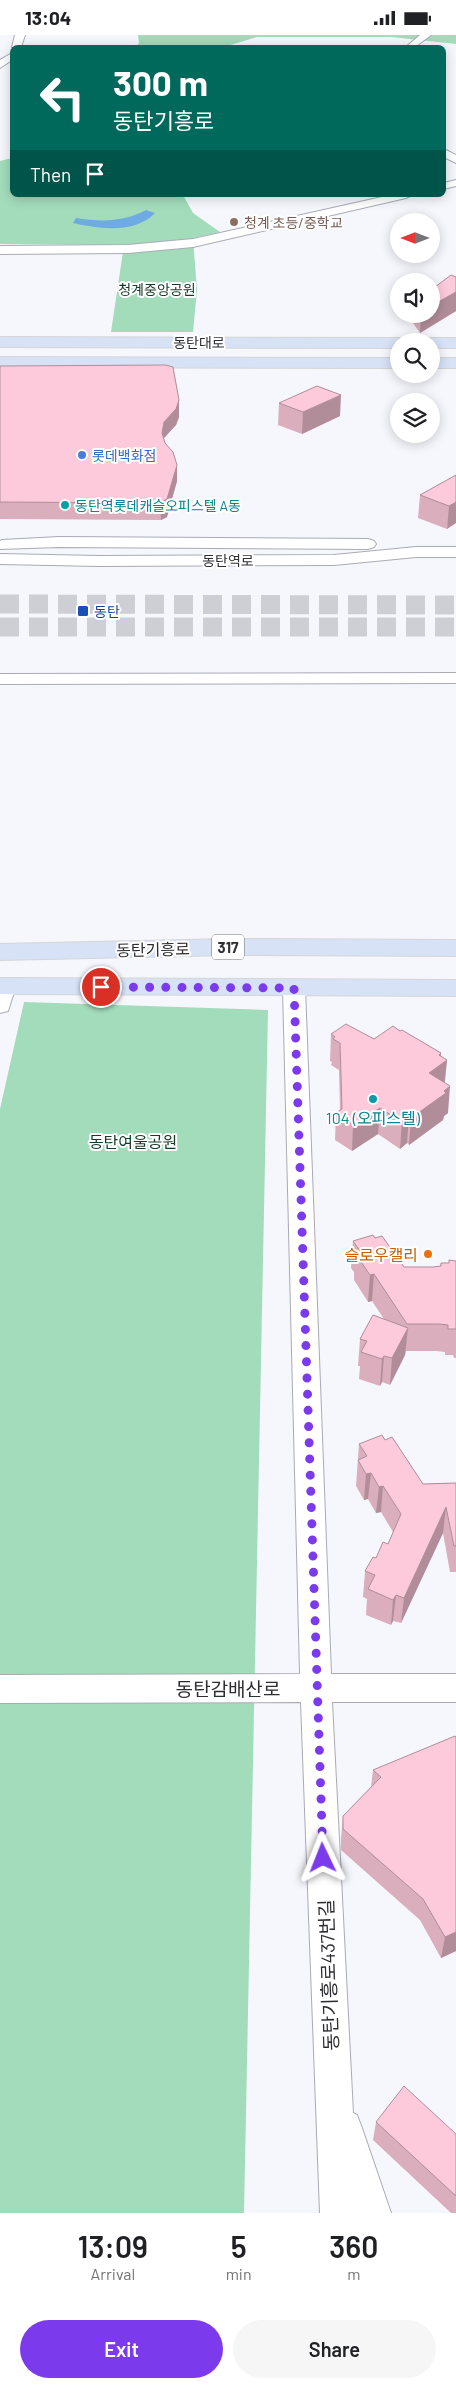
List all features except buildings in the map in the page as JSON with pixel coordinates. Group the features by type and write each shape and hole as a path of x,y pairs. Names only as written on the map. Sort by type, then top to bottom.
{"main road":[{"name":"동탄대로","path":"0,342 390,343"},
{"path":"440,343 456,343"},
{"name":"동탄대로","path":"0,362 390,363"},
{"path":"440,363 456,363"},
{"name":"동탄기흥로","path":"0,952 231,947 456,948"},
{"path":"2,993 294,988 456,988"}],"street":[{"path":"413,45 426,35"},
{"path":"0,65 10,57"},
{"path":"0,250 121,249 193,243 397,197"},
{"name":"동탄역로","path":"0,545 59,542 456,545"},
{"name":"동탄역로","path":"0,559 99,561 334,560 416,552 456,552"},
{"path":"0,679 456,678"},
{"name":"동탄기흥로437번길","path":"294,988 316,1689 339,2213"},
{"name":"동탄감배산로","path":"0,1689 456,1688"},
{"path":"334,2096 372,2213"}],"green space":[{"path":"138,35 456,35 456,44 391,37 257,37 231,45 138,45"},
{"name":"청계중앙공원","path":"10,158 10,197 184,197 193,213 220,232 193,238 197,290 193,332 111,332 124,245 0,244 0,161"},
{"name":"동탄여울공원","path":"24,1002 268,1010 244,2213 0,2213 0,1109"}],"water":[{"path":"146,210 155,213 147,220 127,227 105,228 73,223 76,218 94,220 121,219"}],"tunnel":[{"path":"0,604 456,605"},
{"path":"0,627 456,627"}],"place":[{"name":"청계 초등/중학교","path":"234,222"},
{"name":"롯데백화점","path":"82,455"},
{"name":"동탄역롯데캐슬오피스텔 A동","path":"65,505"},
{"name":"동탄","path":"83,611"},
{"name":"104 (오피스텔)","path":"373,1099"},
{"name":"슬로우캘리","path":"428,1254"}],"route":[{"path":"101,987 294,988 323,1858"}]}
